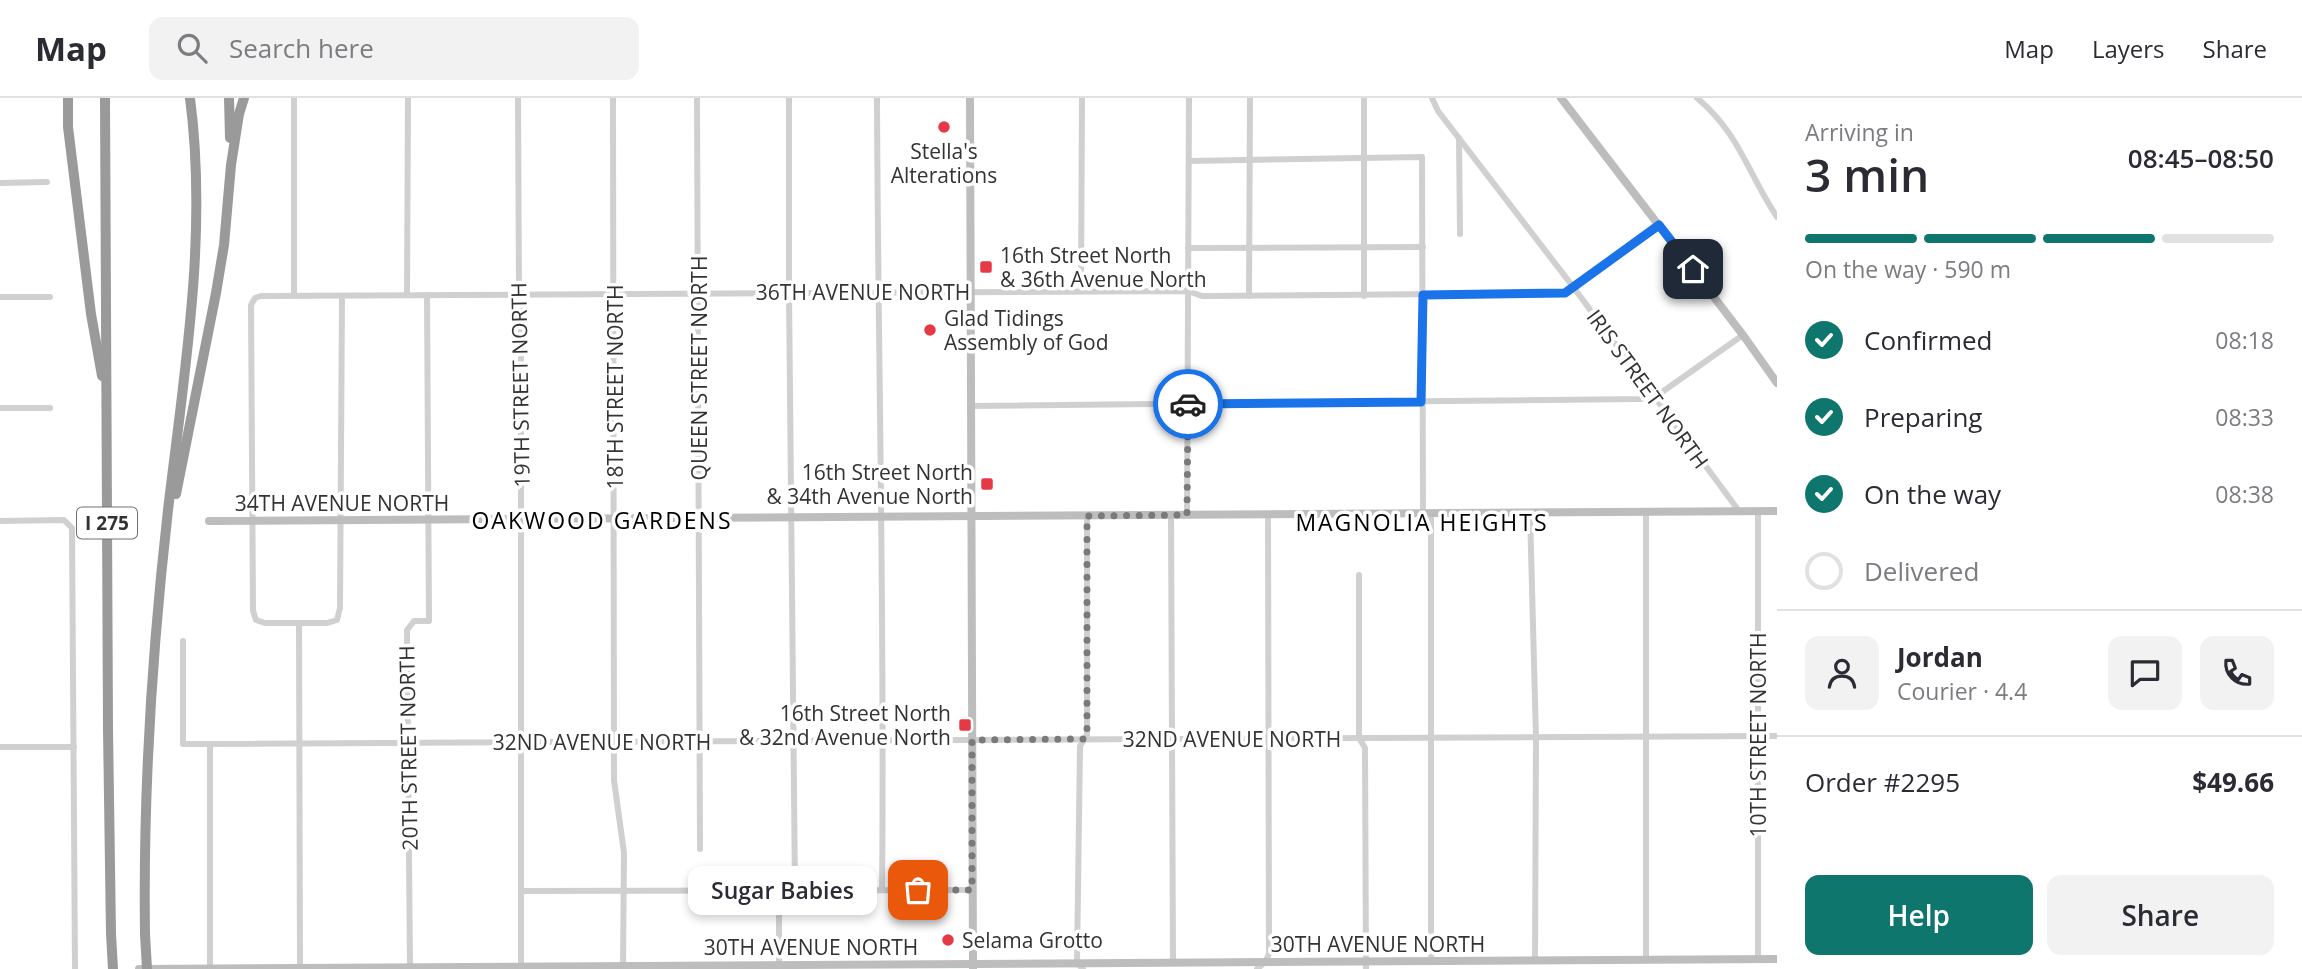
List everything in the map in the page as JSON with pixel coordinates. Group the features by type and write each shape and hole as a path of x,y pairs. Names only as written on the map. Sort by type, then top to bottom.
{"highway":[{"path":"58,98 68,127"},
{"path":"68,98 68,127 91,314 107,409"},
{"name":"I 275","path":"105,98 113,969"},
{"name":"I 275","path":"148,969 144,849 148,728 195,265 197,178 190,98"},
{"path":"229,98 231,165"},
{"path":"164,552 216,293 224,245 231,165 244,98"}],"street":[{"path":"294,98 294,296"},
{"path":"407,295 408,98"},
{"name":"19TH STREET NORTH","path":"518,98 521,305 521,966"},
{"name":"18TH STREET NORTH","path":"613,98 614,780 624,853 623,967"},
{"name":"QUEEN STREET NORTH","path":"697,98 700,849"},
{"path":"789,98 795,891"},
{"path":"877,98 877,292 884,740 882,890"},
{"path":"970,98 973,966"},
{"path":"1082,98 1082,291"},
{"path":"1187,515 1189,98"},
{"path":"1249,296 1250,98"},
{"path":"1364,98 1364,296"},
{"name":"IRIS STREET NORTH","path":"1432,98 1438,111 1574,288 1739,511"},
{"path":"1561,98 1777,383"},
{"path":"1697,98 1723,124 1739,146 1777,217"},
{"path":"1459,137 1460,234"},
{"path":"1189,160 1422,157 1421,402 1427,513 1432,961"},
{"path":"0,183 47,183"},
{"name":"36TH AVENUE NORTH","path":"253,521 251,305 255,298 261,296 971,291 1188,291 1202,296 1565,293 1659,225"},
{"path":"1188,248 1423,247"},
{"name":"20TH STREET NORTH","path":"410,967 407,630 414,621 429,621 427,295"},
{"path":"253,521 253,611 256,620 265,623 327,623 337,620 340,608 342,296"},
{"path":"0,297 50,297"},
{"path":"971,406 1640,399 1655,397 1743,335"},
{"path":"0,408 50,408"},
{"name":"10TH STREET NORTH","path":"1758,511 1758,959"},
{"name":"34TH AVENUE NORTH","path":"209,521 1777,511"},
{"path":"1646,512 1646,960"},
{"path":"1530,513 1536,738 1535,960"},
{"path":"1257,969 1269,954 1268,514"},
{"path":"1171,515 1172,962"},
{"path":"1080,966 1080,746 1087,735 1087,516"},
{"path":"0,520 62,520 67,521 72,528 75,969"},
{"path":"1359,575 1359,738 1366,748 1366,965"},
{"path":"299,623 300,967"},
{"name":"32ND AVENUE NORTH","path":"183,641 183,744 1777,736"},
{"path":"210,744 210,968"},
{"path":"0,747 74,747"},
{"path":"779,890 779,964"},
{"path":"521,891 972,890"},
{"path":"1746,959 1746,969"},
{"name":"30TH AVENUE NORTH","path":"139,969 779,964 796,967 1080,966 1172,962 1366,965 1432,961 1492,965 1535,960 1619,964 1646,960 1777,959"}],"way so far":[{"path":"918,890 972,890 972,740 1084,739 1087,735 1087,516 1187,515 1188,404"}],"place":[{"name":"Stella's Alterations","path":"944,127"},
{"name":"16th Street North & 36th Avenue North","path":"986,267"},
{"name":"Glad Tidings Assembly of God","path":"930,330"},
{"name":"16th Street North & 34th Avenue North","path":"987,484"},
{"name":"16th Street North & 32nd Avenue North","path":"965,725"},
{"name":"Sugar Babies","path":"918,890"},
{"name":"Selama Grotto","path":"948,940"}],"district":[{"name":"OAKWOOD GARDENS","path":"602,520"},
{"name":"MAGNOLIA HEIGHTS","path":"1422,522"}],"route":[{"path":"1188,404 1421,402 1423,295 1565,293 1659,225 1693,269"}]}
